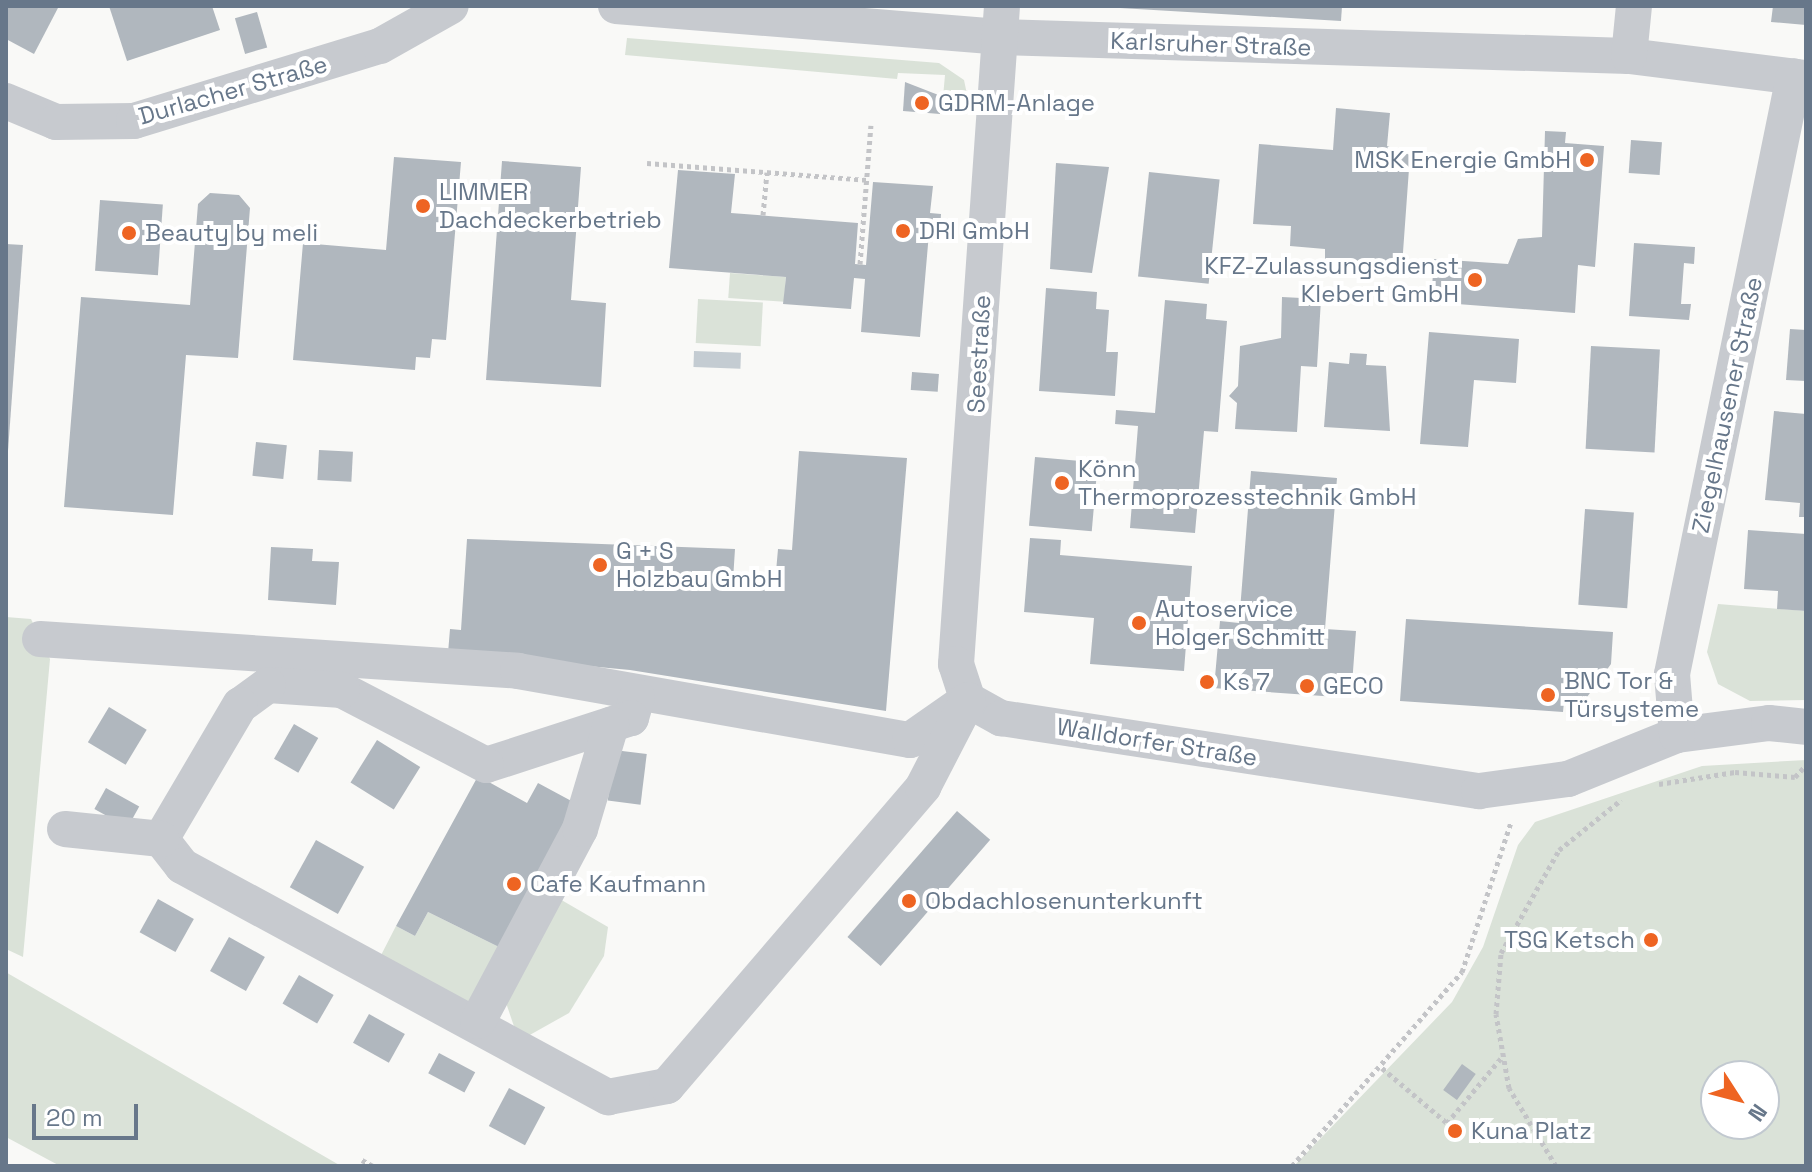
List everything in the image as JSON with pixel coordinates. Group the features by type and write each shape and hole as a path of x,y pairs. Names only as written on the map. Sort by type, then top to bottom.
{"street":[{"name":"Durlacher Straße","path":"6,101 56,122 134,121 380,46 451,6"},
{"name":"Karlsruher Straße","path":"616,6 1001,21 1629,56 1800,77"},
{"path":"1629,56 1634,6"},
{"name":"Seestraße","path":"968,700 956,664 1001,21"},
{"name":"Ziegelhausener Straße","path":"1677,735 1672,674 1800,77"},
{"path":"40,639 518,671 637,697 910,740 968,700"},
{"path":"161,839 240,705 268,685 342,690 486,765 631,718 637,697"},
{"path":"65,829 161,839 182,866 478,1021 608,1097 667,1086 923,787 968,700"},
{"name":"Walldorfer Straße","path":"968,700 1001,718 1479,791 1519,791 1677,735 1769,723 1806,727"},
{"path":"478,1021 580,829 611,725"}],"path":[{"path":"860,264 871,125"},
{"path":"647,163 866,180"},
{"path":"763,215 767,172"},
{"path":"1645,787 1735,772 1795,777 1806,765"},
{"path":"1292,1166 1382,1068 1462,972 1519,791"},
{"path":"1556,1166 1525,1123 1502,1057 1497,983 1518,914 1559,850 1635,792"},
{"path":"1382,1068 1447,1123 1502,1057"},
{"path":"362,1160 373,1166"}],"shaded area":[{"path":"627,38 939,63 964,80 968,99 943,97 945,75 898,73 897,79 625,55"},
{"path":"730,273 786,277 784,302 728,298"},
{"path":"698,299 763,302 761,346 696,343"},
{"path":"694,351 741,353 740,369 693,367"},
{"path":"1718,604 1806,611 1806,700 1750,701 1718,684 1707,652"},
{"path":"6,617 31,619 50,659 23,957 6,949"},
{"name":"TSG Ketsch","path":"1806,760 1806,1166 1294,1166 1452,1002 1483,947 1518,845 1535,822 1702,766"},
{"path":"558,898 608,927 604,956 569,1013 519,1041 504,997"},
{"path":"428,912 503,949 477,1003 462,1007 377,963 396,926 415,936"},
{"path":"6,972 341,1166 60,1166 6,1137"}],"building":[{"path":"6,6 59,6 34,54 6,39"},
{"path":"109,6 212,6 220,30 127,61"},
{"path":"1086,6 1342,6 1341,21"},
{"path":"1773,6 1806,6 1806,25 1771,22"},
{"path":"257,12 267,48 245,54 235,18"},
{"name":"GDRM-Anlage","path":"905,82 941,96 940,114 903,111"},
{"path":"1336,108 1390,113 1387,146 1410,155 1402,266 1325,260 1325,249 1290,246 1291,226 1253,224 1259,144 1333,150"},
{"path":"1545,131 1566,132 1565,143 1604,146 1595,267 1578,265 1575,313 1431,302 1434,259 1508,264 1518,239 1542,237"},
{"path":"1631,140 1662,142 1660,175 1629,173"},
{"path":"394,157 461,162 446,340 432,339 430,358 416,357 415,370 293,360 303,243 386,250"},
{"path":"502,161 581,167 571,300 606,303 601,387 486,380"},
{"path":"1056,163 1109,167 1092,273 1050,269"},
{"path":"678,170 735,174 731,213 858,223 855,264 866,265 873,182 933,186 930,213 941,214 940,234 929,233 920,337 861,332 865,279 854,278 851,309 783,304 786,277 669,268"},
{"path":"1149,172 1220,179 1209,284 1138,276"},
{"path":"210,193 239,195 250,208 238,358 186,355 173,515 64,507 81,297 190,305 198,204"},
{"path":"100,200 163,204 158,275 95,271"},
{"path":"1634,243 1695,247 1694,264 1684,263 1681,304 1691,304 1689,320 1629,316"},
{"path":"6,244 23,245 8,451 6,451"},
{"path":"1046,288 1097,292 1096,309 1109,310 1106,352 1118,352 1115,396 1039,391"},
{"path":"1282,297 1321,299 1317,367 1301,366 1297,432 1235,429 1237,403 1229,396 1238,386 1240,346 1281,338"},
{"path":"1165,300 1207,304 1206,319 1227,321 1218,432 1204,431 1195,533 1130,528 1138,426 1115,424 1116,410 1155,413"},
{"path":"1790,329 1806,330 1806,381 1786,380"},
{"path":"1429,332 1519,339 1516,383 1474,380 1468,447 1420,444"},
{"path":"1591,346 1660,350 1655,452 1586,449"},
{"path":"1350,353 1367,354 1366,365 1386,366 1390,431 1324,427 1329,362 1349,364"},
{"path":"912,372 939,374 938,392 911,390"},
{"path":"1774,411 1806,414 1806,517 1799,517 1800,503 1765,500"},
{"path":"256,442 287,445 283,479 252,476"},
{"path":"319,450 353,452 351,482 317,480"},
{"name":"G + S Holzbau GmbH","path":"799,451 907,458 886,711 630,670 448,653 450,629 461,630 467,539 735,549 733,580 775,583 778,549 792,550"},
{"path":"1035,457 1098,462 1092,531 1029,526"},
{"path":"1251,471 1337,478 1325,629 1356,631 1351,698 1199,687 1200,677 1215,677 1220,621 1239,623"},
{"path":"1585,509 1634,512 1627,608 1578,605"},
{"path":"1748,530 1806,534 1806,611 1777,609 1778,591 1744,589"},
{"path":"1030,538 1061,540 1060,555 1192,566 1184,671 1090,664 1094,618 1024,612"},
{"path":"271,547 313,549 312,561 339,562 336,605 268,600"},
{"path":"1406,619 1613,632 1611,664 1582,704 1564,702 1563,712 1400,701"},
{"path":"109,707 147,730 126,765 88,742"},
{"path":"294,724 318,738 298,773 274,759"},
{"path":"377,740 420,767 394,809 351,782"},
{"path":"614,750 647,754 641,805 608,801"},
{"path":"478,776 527,803 538,783 577,804 503,949 428,912 415,936 396,926"},
{"path":"106,788 139,806 128,827 94,809"},
{"name":"Obdachlosenunterkunft","path":"957,811 990,840 881,966 847,937"},
{"path":"316,840 364,867 338,914 290,887"},
{"path":"158,899 194,919 175,952 140,932"},
{"path":"229,937 265,957 246,991 210,971"},
{"path":"299,975 334,995 317,1024 282,1004"},
{"path":"369,1014 405,1034 389,1063 353,1043"},
{"path":"439,1053 475,1072 464,1093 428,1073"},
{"path":"1462,1064 1476,1074 1457,1100 1443,1090"},
{"path":"509,1088 545,1107 525,1145 489,1126"}],"place":[{"name":"GDRM-Anlage","path":"922,103"},
{"name":"MSK Energie GmbH","path":"1587,160"},
{"name":"LIMMER Dachdeckerbetrieb","path":"423,206"},
{"name":"DRI GmbH","path":"903,231"},
{"name":"Beauty by meli","path":"129,233"},
{"name":"KFZ-Zulassungsdienst Klebert GmbH","path":"1475,280"},
{"name":"Könn Thermoprozesstechnik GmbH","path":"1062,483"},
{"name":"G + S Holzbau GmbH","path":"600,565"},
{"name":"Autoservice Holger Schmitt","path":"1139,623"},
{"name":"Ks 7","path":"1207,682"},
{"name":"GECO","path":"1307,686"},
{"name":"BNC Tor & Türsysteme","path":"1548,695"},
{"name":"Cafe Kaufmann","path":"514,884"},
{"name":"Obdachlosenunterkunft","path":"909,901"},
{"name":"TSG Ketsch","path":"1651,940"},
{"name":"Kuna Platz","path":"1455,1131"}]}
